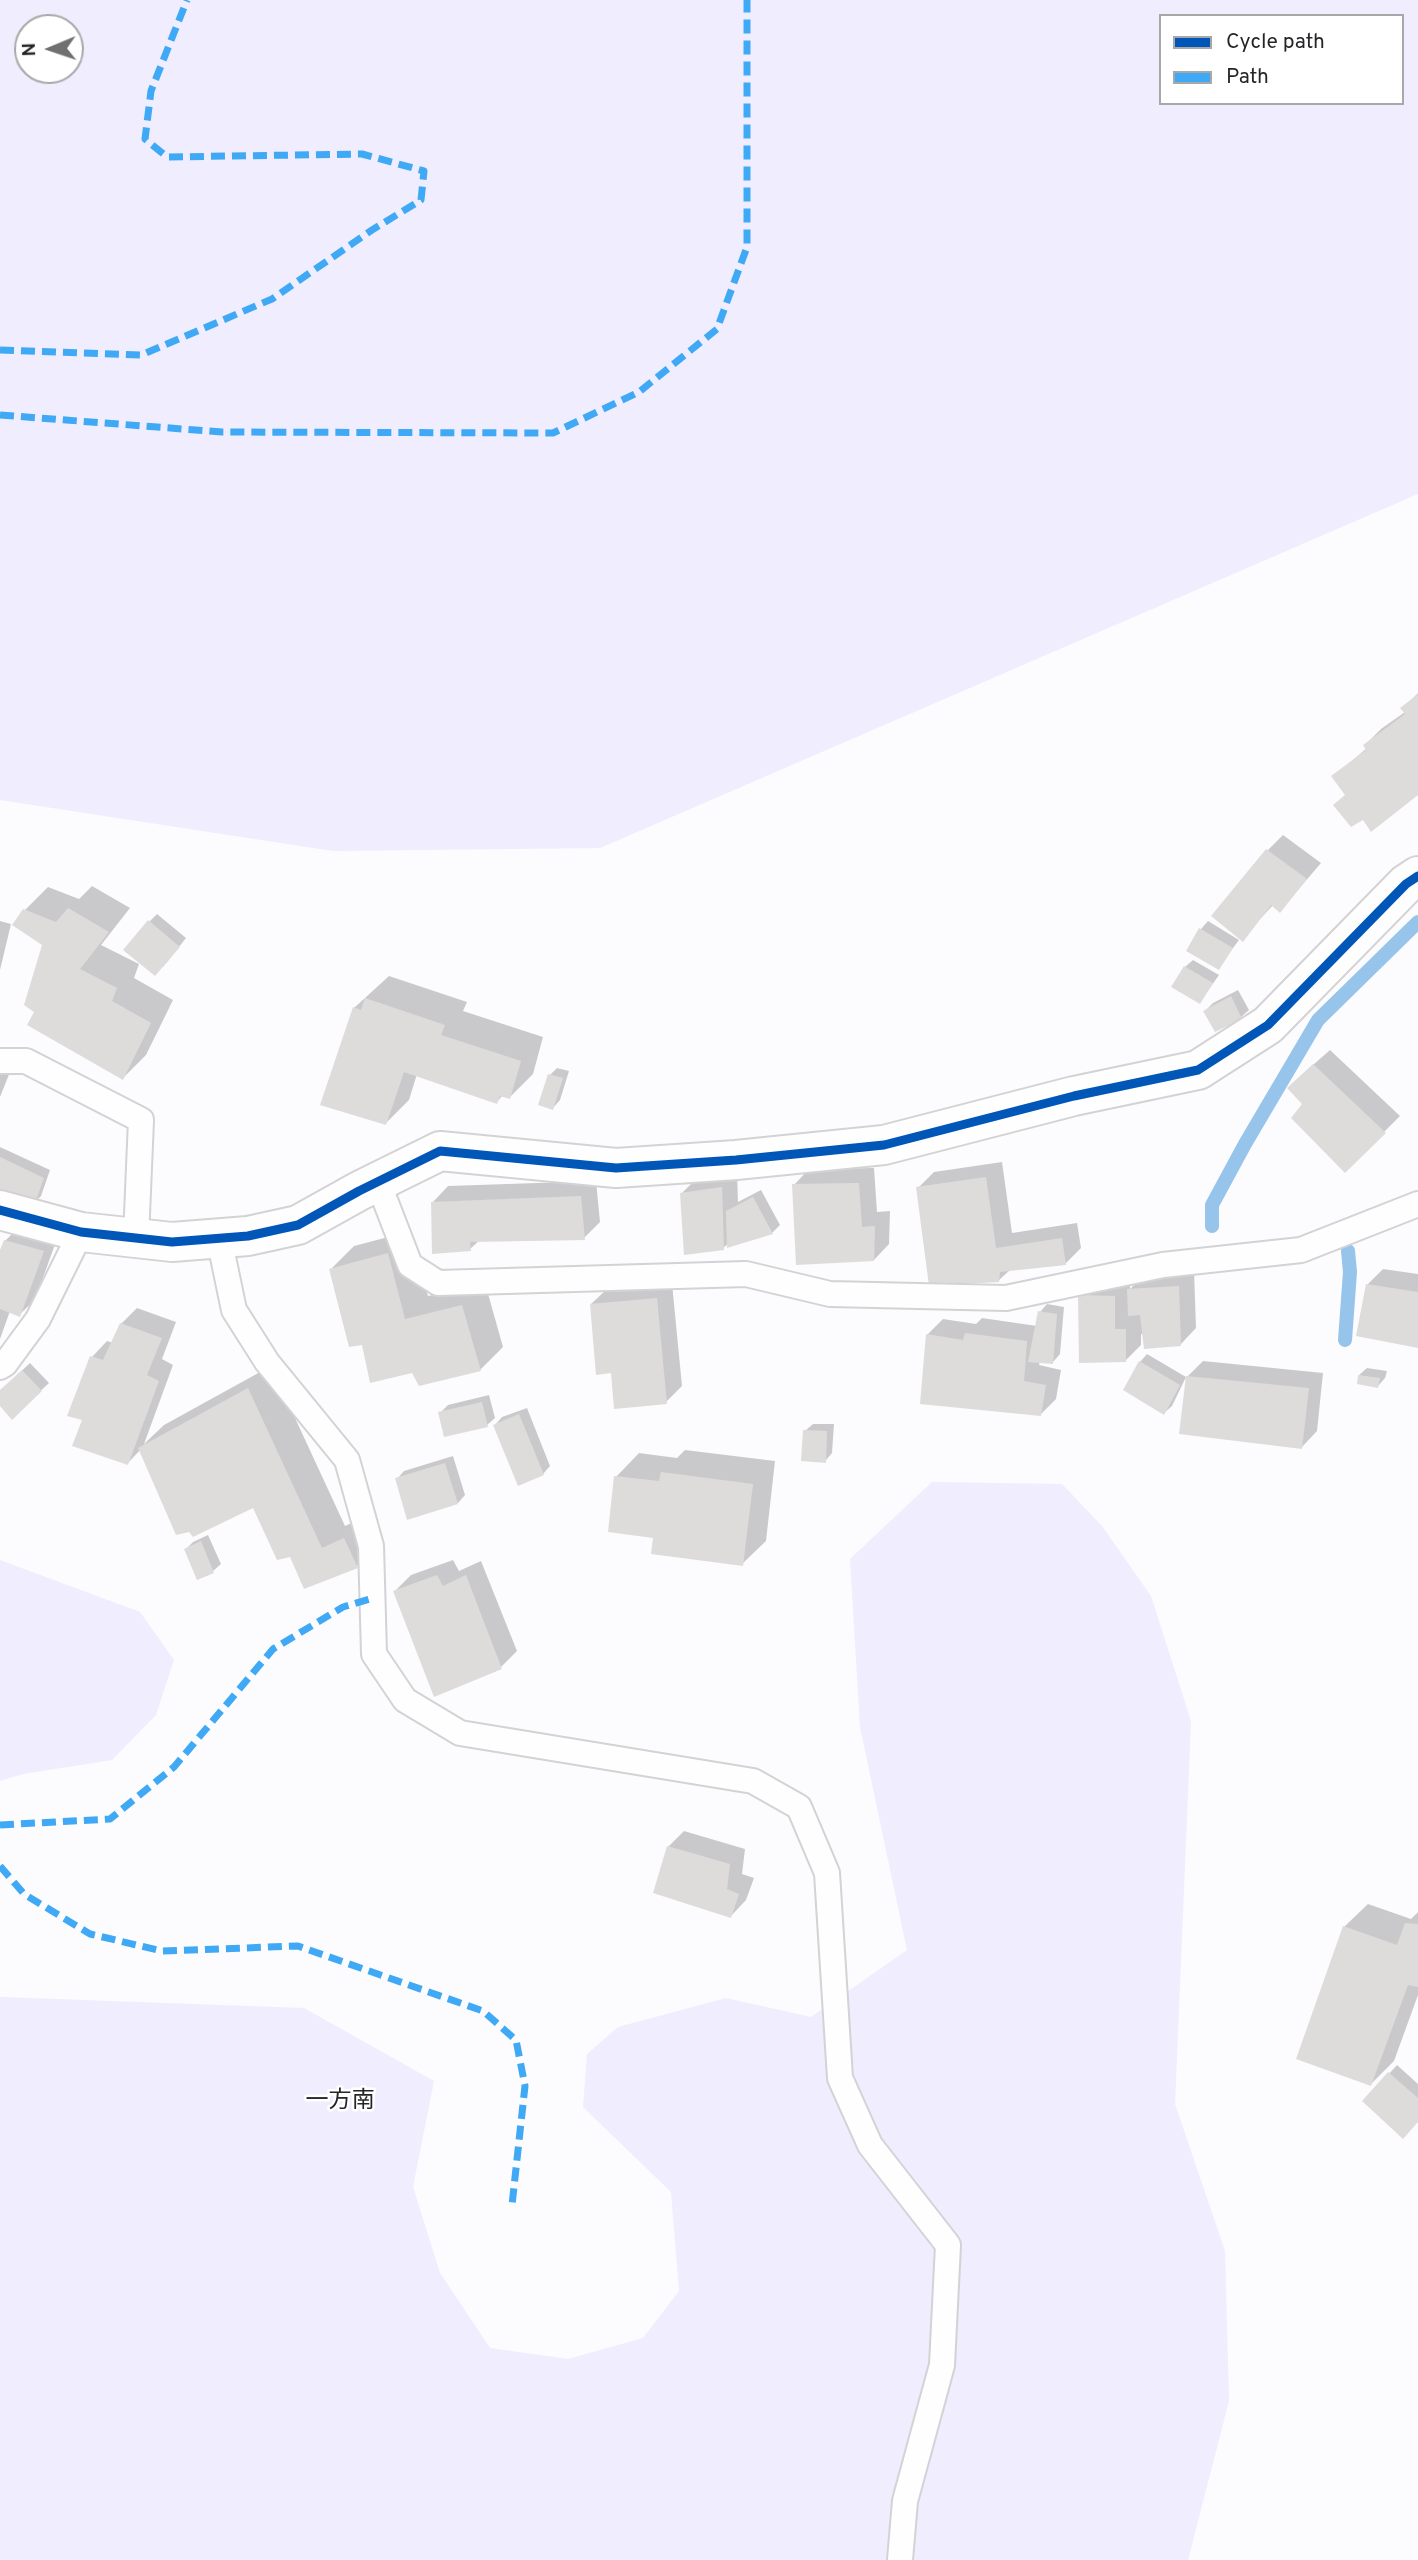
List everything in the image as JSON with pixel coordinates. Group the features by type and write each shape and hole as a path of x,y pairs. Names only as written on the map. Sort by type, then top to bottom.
{"street":[{"path":"0,1210 81,1232 172,1242 248,1236 298,1225 440,1151 616,1168 736,1160 884,1145 1074,1096 1198,1070 1268,1025 1406,884 1418,876"}],"lane":[{"path":"0,1061 26,1061 141,1120 136,1238"},
{"path":"378,1182 410,1265 438,1283 746,1274 830,1293 1006,1298 1163,1265 1301,1250 1418,1204"},
{"path":"0,1367 38,1319 81,1232"},
{"path":"219,1238 234,1310 267,1362 347,1460 371,1546 374,1654 405,1700 460,1733 753,1781 799,1807 827,1873 840,2078 870,2145 947,2245 942,2365 905,2501 900,2560"}],"shaded area":[{"path":"0,0 1418,0 1418,494 600,848 333,851 0,800"},
{"path":"932,1482 1062,1484 1102,1526 1151,1596 1191,1721 1175,2104 1225,2251 1229,2401 1188,2560 0,2560 0,1997 304,2008 434,2081 413,2187 440,2273 490,2348 568,2359 643,2338 679,2291 671,2192 583,2107 587,2054 618,2027 726,1998 811,2017 907,1950 860,1727 850,1559"},
{"path":"0,1560 140,1612 174,1660 156,1715 112,1760 23,1774 0,1781"}],"building":[{"path":"1418,694 1418,795 1371,832 1363,820 1351,827 1333,805 1345,795 1331,776 1366,750 1363,745 1405,714 1400,708"},
{"path":"1266,849 1307,879 1280,913 1271,905 1243,942 1211,916"},
{"path":"68,908 109,932 80,969 117,988 112,1001 151,1023 123,1080 27,1025 34,1012 24,1005 42,945 12,925 23,909 56,922"},
{"path":"148,920 180,947 155,976 123,950"},
{"path":"1199,928 1233,948 1219,970 1186,951"},
{"path":"1184,966 1213,983 1200,1004 1171,987"},
{"path":"1231,996 1242,1019 1215,1032 1203,1011"},
{"path":"365,998 445,1025 441,1035 521,1061 510,1099 500,1096 497,1104 404,1072 386,1125 320,1105 353,1007 361,1010"},
{"path":"1313,1064 1386,1133 1345,1173 1291,1118 1302,1104 1287,1088"},
{"path":"548,1074 563,1078 553,1110 538,1105"},
{"path":"0,1157 44,1178 34,1206 0,1193"},
{"path":"986,1177 996,1248 1062,1238 1066,1265 1000,1272 999,1282 929,1286 916,1187"},
{"path":"859,1183 862,1227 875,1226 874,1261 796,1265 792,1184"},
{"path":"722,1187 724,1250 684,1255 680,1193"},
{"path":"581,1196 585,1240 470,1242 471,1251 432,1254 431,1202"},
{"path":"753,1197 773,1234 727,1248 726,1211"},
{"path":"4,1240 44,1251 20,1317 0,1309 0,1250"},
{"path":"388,1253 405,1319 462,1305 481,1371 419,1386 412,1373 370,1383 362,1345 349,1347 329,1269"},
{"path":"1366,1284 1418,1292 1418,1348 1356,1336"},
{"path":"1179,1286 1181,1346 1144,1349 1140,1315 1128,1316 1127,1289"},
{"path":"1078,1295 1115,1296 1115,1329 1126,1329 1126,1362 1079,1363"},
{"path":"657,1298 667,1404 614,1409 611,1373 596,1375 590,1304"},
{"path":"1038,1311 1057,1314 1053,1364 1028,1362"},
{"path":"120,1323 162,1338 147,1375 159,1381 128,1465 72,1446 82,1420 67,1416 90,1356 103,1360"},
{"path":"965,1333 1027,1341 1024,1381 1046,1385 1041,1416 920,1404 926,1334 963,1340"},
{"path":"1139,1361 1180,1385 1164,1415 1123,1390"},
{"path":"22,1370 42,1391 12,1420 0,1406 0,1390"},
{"path":"1358,1375 1380,1378 1378,1388 1357,1384"},
{"path":"1186,1376 1309,1388 1302,1449 1179,1434"},
{"path":"248,1388 322,1548 344,1538 358,1568 304,1589 290,1557 277,1560 253,1508 193,1537 189,1532 176,1535 138,1448"},
{"path":"482,1402 488,1427 444,1437 438,1412"},
{"path":"519,1414 544,1475 518,1486 493,1425"},
{"path":"803,1430 827,1431 826,1463 801,1461"},
{"path":"445,1463 458,1504 407,1520 395,1478"},
{"path":"661,1472 753,1484 743,1566 651,1554 653,1538 608,1532 614,1476 659,1481"},
{"path":"201,1541 214,1573 197,1580 184,1549"},
{"path":"437,1575 443,1586 466,1575 502,1669 434,1697 393,1591"},
{"path":"667,1846 730,1864 727,1889 739,1894 731,1918 653,1893"},
{"path":"1405,1923 1418,1924 1418,1987 1408,1985 1371,2086 1296,2059 1343,1926 1397,1945"},
{"path":"1388,2072 1418,2098 1418,2122 1403,2139 1362,2101"}],"waterway":[{"path":"1212,1226 1212,1205 1318,1020 1418,922"},
{"path":"1345,1340 1350,1272 1348,1251"}],"marked path":[{"path":"0,350 141,355 272,299 372,230 421,200 424,171 362,154 167,157 145,139 151,91 187,0"},
{"path":"0,415 222,432 553,433 639,392 717,329 747,247 747,0"},
{"path":"0,1825 110,1819 174,1767 273,1649 343,1607 373,1598"},
{"path":"0,1866 24,1894 90,1934 162,1951 298,1946 483,2011 516,2040 525,2086 512,2205"}],"cycle path":[{"path":"0,1210 81,1232 172,1242 248,1236 298,1225 440,1151 616,1168 736,1160 884,1145 1074,1096 1198,1070 1268,1025 1406,884 1418,876"}],"district":[{"name":"一方南","path":"340,2102"}]}
